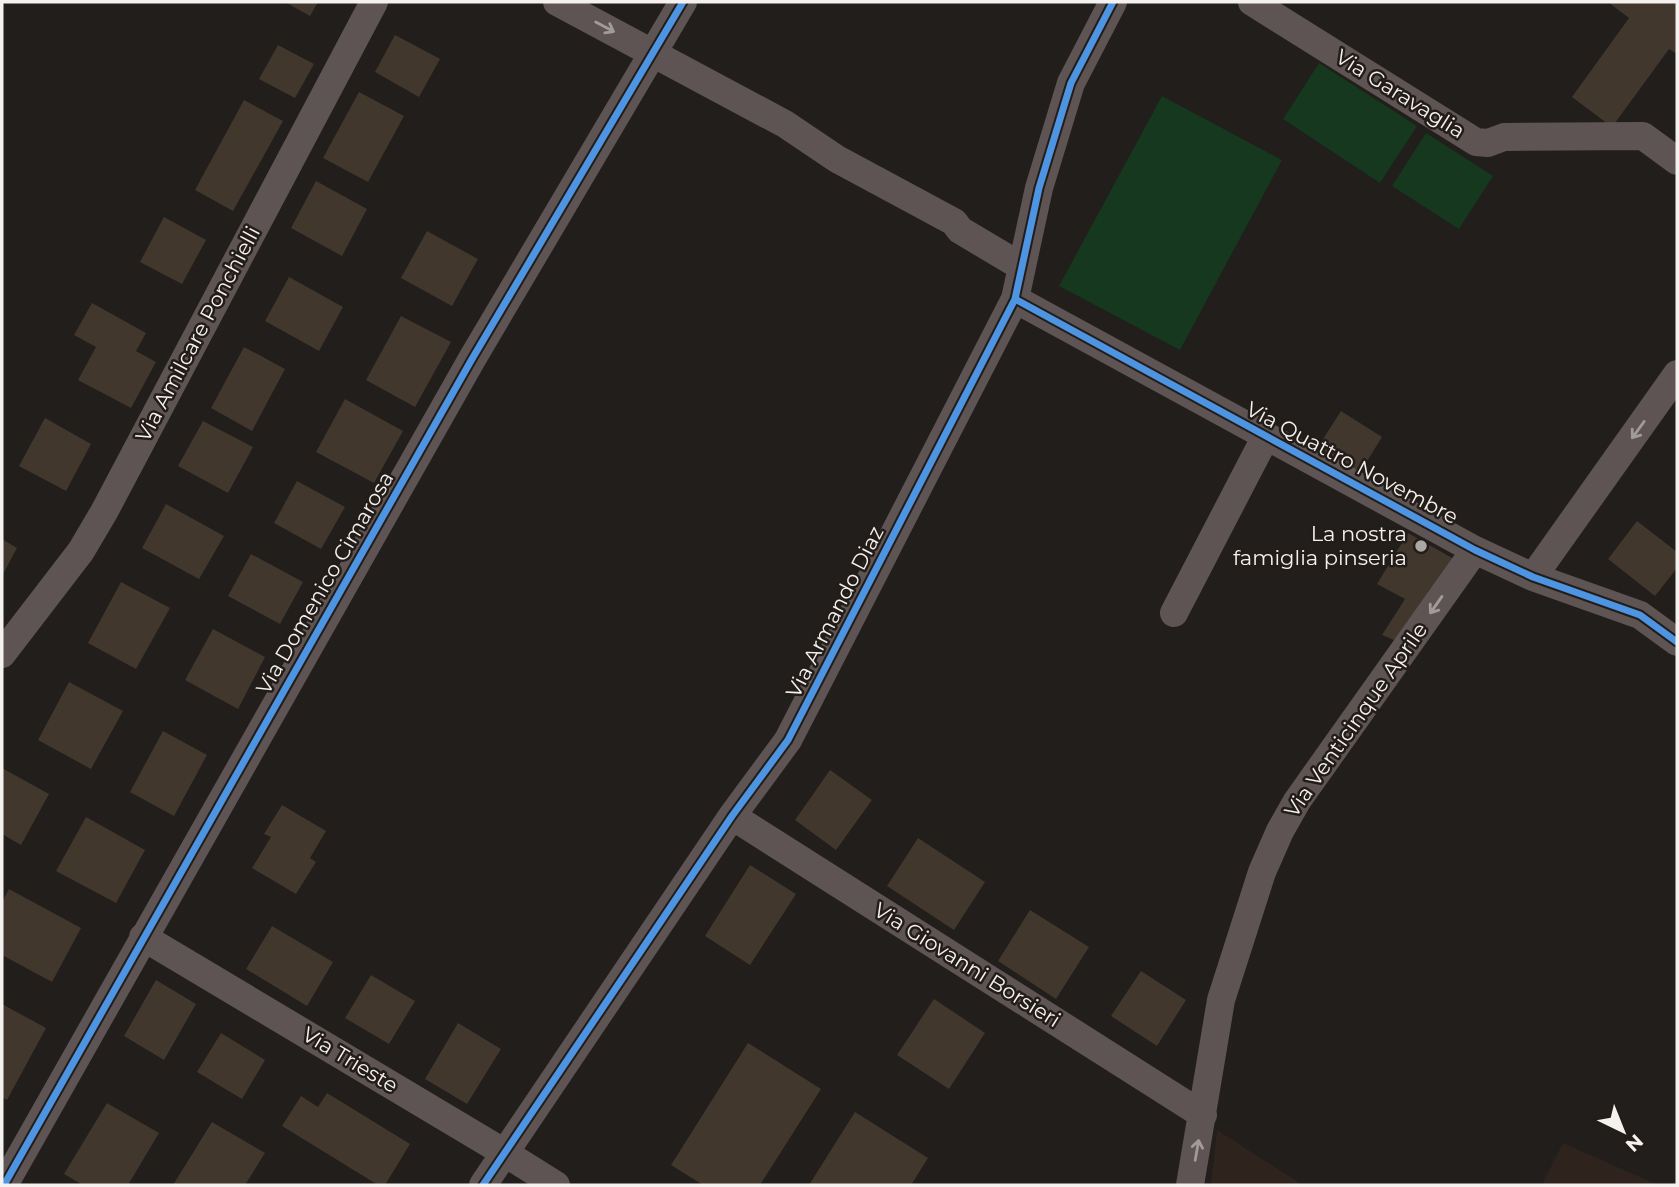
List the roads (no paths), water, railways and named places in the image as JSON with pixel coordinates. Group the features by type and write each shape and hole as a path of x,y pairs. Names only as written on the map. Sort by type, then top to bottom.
{"street":[{"name":"Via Amilcare Ponchielli","path":"2,654 82,551 373,2"},
{"path":"557,2 785,124 837,159 954,222 960,230 1022,267"},
{"name":"Via Domenico Cimarosa","path":"4,1185 465,371 683,2"},
{"name":"Via Armando Diaz","path":"483,1185 732,816 788,740 1015,299 1039,188 1071,83 1113,2"},
{"name":"Via Garavaglia","path":"1252,2 1476,142 1488,143 1504,137 1643,136 1677,161"},
{"name":"Via Quattro Novembre","path":"1015,299 1475,550 1533,577 1640,615 1677,642"},
{"path":"1533,577 1677,374"},
{"path":"1174,613 1266,436"},
{"name":"Via Venticinque Aprile","path":"1190,1185 1221,1000 1262,872 1280,831 1297,801 1475,550"},
{"name":"Via Giovanni Borsieri","path":"732,816 1203,1115"},
{"name":"Via Trieste","path":"143,937 556,1185"}],"place":[{"name":"La nostra famiglia pinseria","path":"1421,546"}]}
